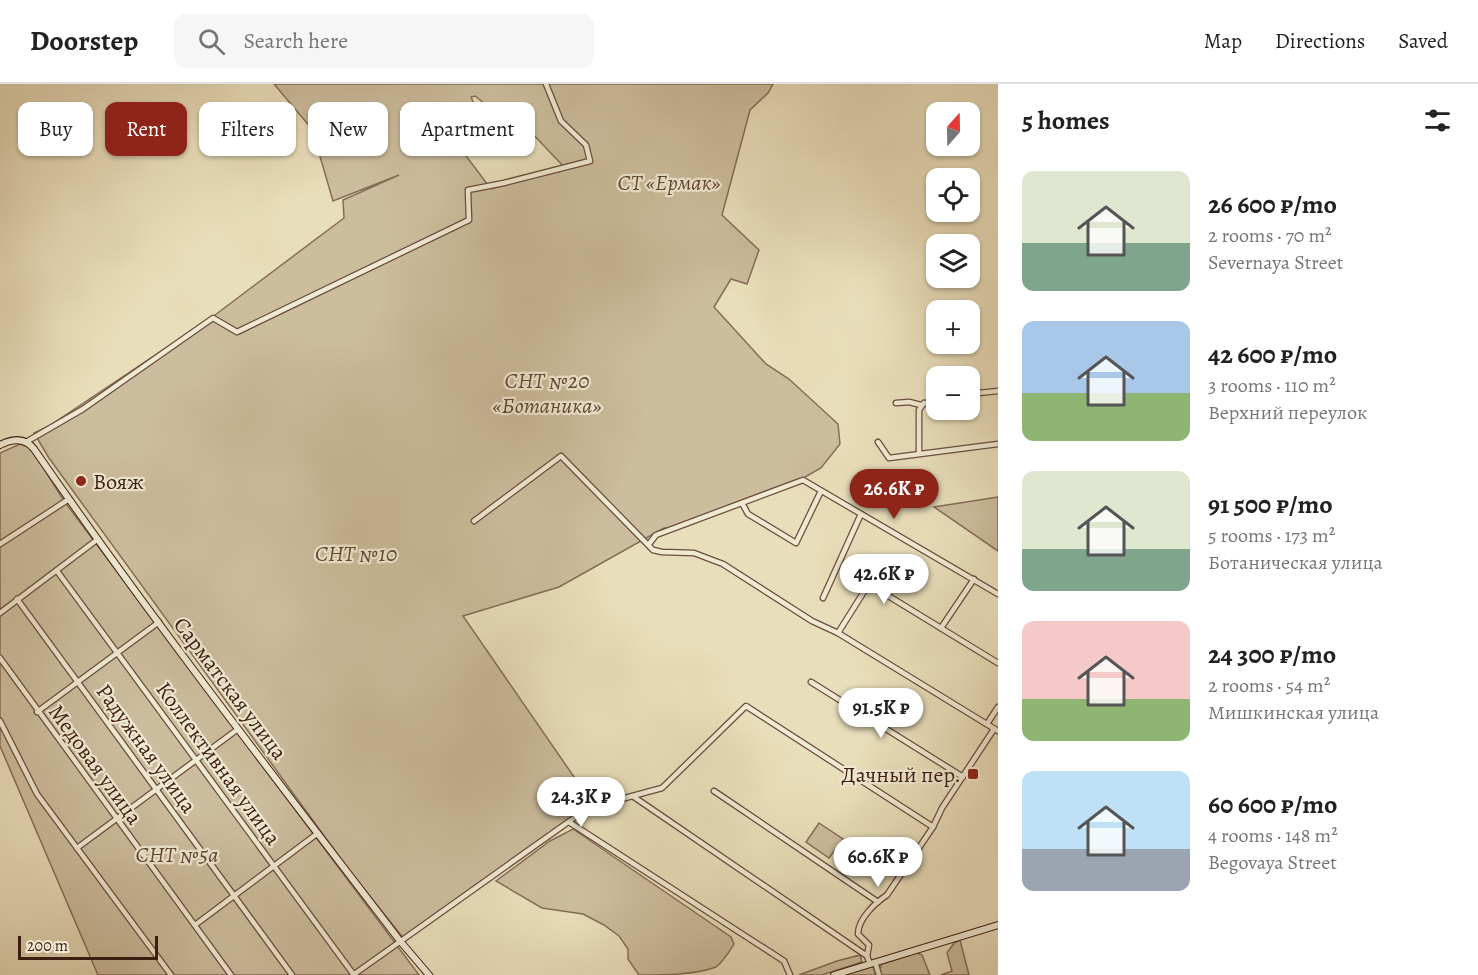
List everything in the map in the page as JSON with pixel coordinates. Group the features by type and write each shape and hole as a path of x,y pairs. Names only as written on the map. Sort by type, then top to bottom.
{"main road":[{"path":"0,445 15,440 26,442"},
{"name":"Сарматская улица","path":"26,442 34,449 238,729 400,941 429,975"},
{"path":"834,975 998,925"}],"street":[{"path":"26,442 83,409 213,318 237,332 469,220 468,190 590,161 586,145 561,121 546,84"},
{"path":"980,393 998,391"},
{"path":"896,403 909,402 921,405 924,403"},
{"path":"919,453 920,410 924,403"},
{"path":"878,442 889,458 998,444"},
{"path":"474,521 561,456 653,550 694,553 723,564 802,615 838,633 996,730 942,808 933,827 887,895 858,926 858,934 869,945 867,956"},
{"path":"649,544 656,535 802,480 998,594"},
{"path":"742,502 748,514 796,543 821,491"},
{"path":"0,544 69,499"},
{"path":"823,598 861,514"},
{"path":"0,613 98,539"},
{"name":"Коллективная улица","path":"57,571 354,975"},
{"path":"941,628 974,579"},
{"path":"838,633 861,595 870,588 885,592 998,663"},
{"name":"Радужная улица","path":"17,599 292,975"},
{"path":"38,712 159,622"},
{"name":"Медовая улица","path":"0,658 231,975"},
{"path":"811,682 963,777"},
{"path":"354,975 588,808 662,788 746,706 933,827"},
{"path":"987,724 998,708"},
{"path":"0,721 37,794 171,975"},
{"path":"77,848 238,729"},
{"path":"714,791 878,902"},
{"path":"633,796 867,956 879,975"},
{"path":"569,822 784,961 790,975"},
{"path":"195,926 318,833"}],"green space":[{"path":"274,84 773,84 768,93 750,110 722,215 759,250 747,284 731,279 714,307 766,364 789,379 838,424 840,444 821,468 798,481 683,527 664,528 559,587 463,616 581,787 591,807 404,939 349,870 49,458 34,433 49,426 215,315 344,218 343,200 399,175 333,201 320,156 388,156 388,102 308,102 308,124 296,110 296,102 289,102"},
{"name":"СНТ №5а","path":"20,444 31,448 64,501 419,975 98,975 0,746 0,453"},
{"path":"998,497 998,551 934,507"},
{"path":"819,823 843,839 829,858 806,842"},
{"path":"573,829 731,937 734,944 726,957 716,967 698,972 639,975 628,959 628,949 619,936 604,925 583,914 542,908 496,881 550,841"},
{"path":"960,940 969,975 941,975 952,971 947,953 954,943"},
{"path":"917,953 922,955 930,975 881,975 879,971 882,964"},
{"path":"860,955 862,962 822,975 799,975 837,961"},
{"path":"873,967 876,975 840,975"}],"place":[{"name":"Вояж","path":"81,481"},
{"name":"Дачный пер.","path":"973,774"}],"park label":[{"name":"СТ «Ермак»","path":"669,182"},
{"name":"СНТ №20 «Ботаника»","path":"547,392"},
{"name":"СНТ №10","path":"356,553"}]}
